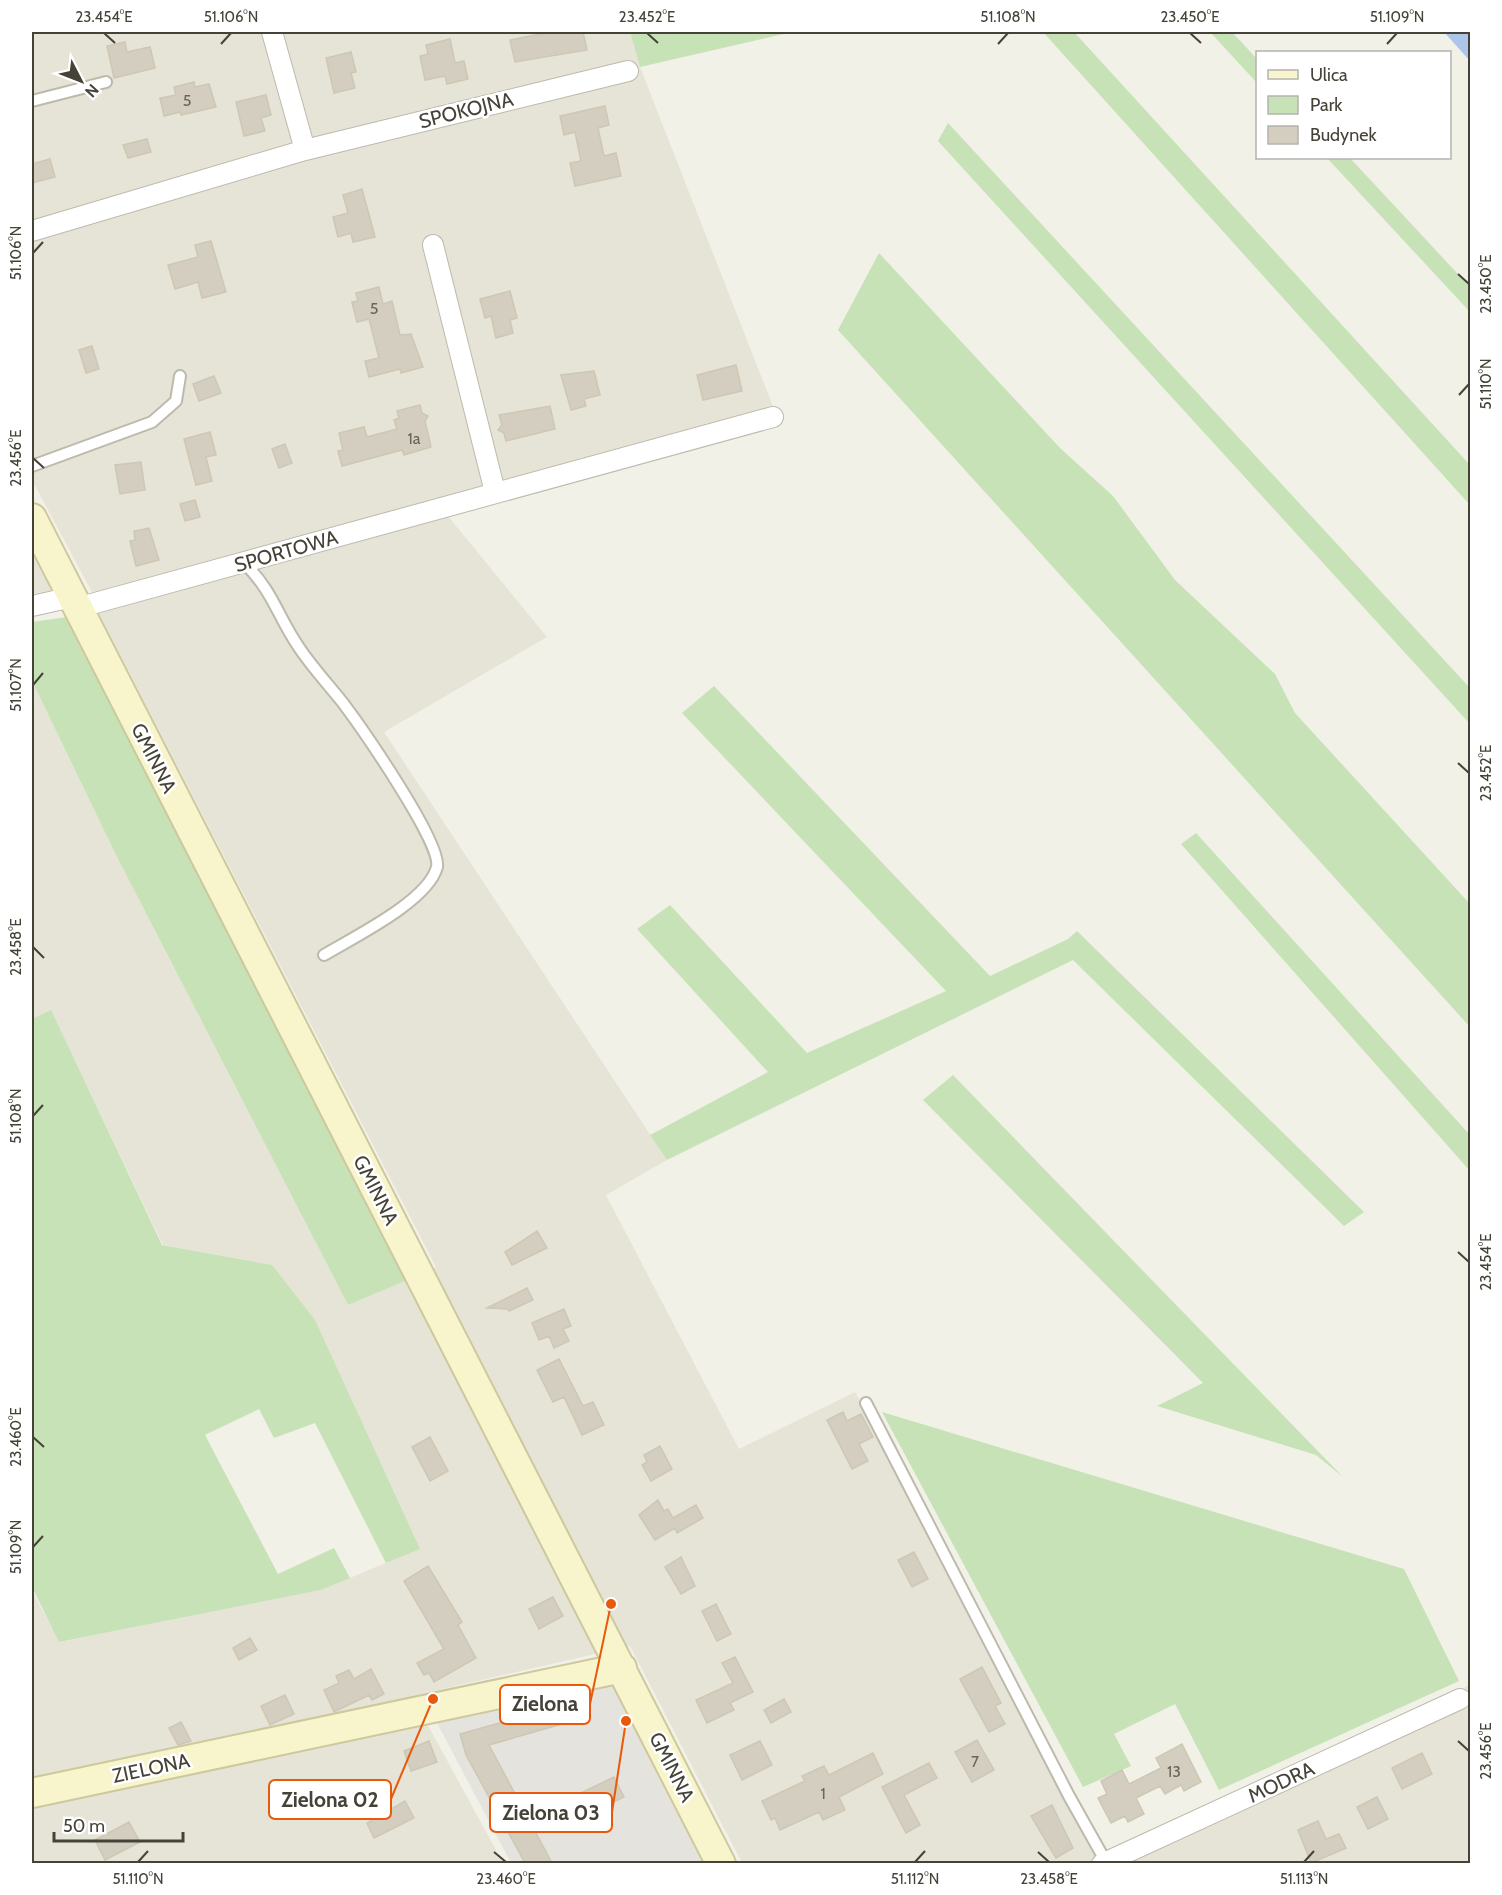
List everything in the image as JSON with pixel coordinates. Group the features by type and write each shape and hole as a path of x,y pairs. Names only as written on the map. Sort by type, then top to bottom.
{"main road":[{"name":"GMINNA","path":"32,518 721,1863"},
{"name":"ZIELONA","path":"32,1793 622,1668"}],"street":[{"path":"272,32 305,150"},
{"name":"SPOKOJNA","path":"32,231 305,150 628,71"},
{"path":"433,245 495,492"},
{"name":"SPORTOWA","path":"32,606 75,603 244,563 773,417"},
{"name":"MODRA","path":"1104,1863 1460,1700"}],"lane":[{"path":"32,101 106,82"},
{"path":"32,466 152,422 176,401 180,376"},
{"path":"244,563 266,587 297,645 344,705 376,752 423,826 436,852 437,865 432,877 414,898 324,955"},
{"path":"866,1403 1104,1863"}],"shaded area":[{"path":"32,32 630,32 640,67 774,409 94,596 32,480"},
{"path":"447,515 547,637 384,732 667,1160 606,1195 739,1449 855,1392 1097,1854 1470,1685 1470,1863 742,1863 630,1646 412,1696 503,1863 32,1863 32,1591 60,1642 321,1590 419,1549 272,1265 163,1245 51,1011 32,1019 32,681 115,853 348,1305 436,1267 98,612"},
{"path":"32,547 53,590 32,594"},
{"path":"616,1682 709,1863 511,1863 437,1723"}],"green space":[{"path":"630,32 792,32 640,67"},
{"path":"1043,32 1074,32 1470,465 1470,505"},
{"path":"1210,32 1232,32 1256,58 1256,82"},
{"path":"948,123 1470,688 1470,724 938,141"},
{"path":"1328,159 1351,159 1470,287 1470,312"},
{"path":"879,253 1060,448 1113,496 1175,580 1275,674 1295,713 1470,904 1470,1027 838,330"},
{"path":"67,617 412,1278 348,1305 115,853 32,681 32,622"},
{"path":"714,686 990,976 1068,939 1077,931 1364,1212 1344,1226 1073,960 667,1160 650,1135 768,1072 637,929 670,905 807,1053 946,991 682,713"},
{"path":"1196,833 1470,1135 1470,1171 1181,844"},
{"path":"51,1010 162,1245 272,1265 315,1320 420,1549 386,1563 315,1423 274,1438 259,1409 205,1435 278,1574 334,1548 350,1578 321,1590 59,1642 32,1587 32,1019"},
{"path":"953,1075 1343,1477 1316,1455 1157,1406 1203,1383 923,1100"},
{"path":"882,1412 1404,1569 1459,1681 1219,1790 1175,1704 1114,1734 1131,1766 1083,1787"}],"water":[{"path":"1444,32 1470,32 1470,61"}],"building":[{"path":"550,32 583,32 587,50 515,62 510,40"},
{"path":"450,39 455,63 464,61 468,79 447,84 445,76 425,80 420,56 428,54 426,45"},
{"path":"125,42 127,52 150,47 155,68 114,78 107,46"},
{"path":"351,52 356,72 351,73 355,88 334,93 326,58"},
{"path":"194,82 195,87 209,84 216,107 181,115 180,112 164,116 160,98 176,95 174,87"},
{"path":"266,95 271,115 261,118 265,131 244,136 236,102"},
{"path":"605,106 609,125 598,128 604,156 616,153 621,176 575,186 570,163 581,161 575,132 564,135 560,116"},
{"path":"147,139 151,152 128,158 123,145"},
{"path":"50,159 55,177 32,183 32,164"},
{"path":"362,189 375,237 353,242 351,233 338,237 333,217 348,213 343,195"},
{"path":"211,241 226,292 202,298 198,282 175,289 168,265 198,257 195,245"},
{"path":"379,287 383,304 392,301 400,335 411,334 423,367 401,373 400,369 369,377 365,361 379,358 369,319 357,322 352,302 358,301 356,293"},
{"path":"510,291 517,318 510,320 513,333 496,338 491,316 485,318 480,299"},
{"path":"92,346 99,369 86,373 79,350"},
{"path":"736,365 742,391 703,400 697,375"},
{"path":"594,371 600,395 584,399 586,406 571,410 561,375"},
{"path":"214,376 221,393 199,401 193,384"},
{"path":"420,405 422,413 428,416 425,421 431,447 404,455 402,450 342,466 338,451 343,450 339,433 364,427 367,437 397,429 394,420 399,418 397,411"},
{"path":"550,406 555,429 506,441 504,433 498,430 502,425 499,415"},
{"path":"210,432 216,455 206,457 212,481 196,485 184,439"},
{"path":"285,444 292,463 279,468 272,449"},
{"path":"141,462 145,490 120,494 115,465"},
{"path":"195,500 200,517 185,521 180,504"},
{"path":"149,528 159,560 136,566 130,541 135,540 134,531"},
{"path":"537,1231 547,1248 512,1265 505,1252"},
{"path":"527,1288 533,1300 509,1311 508,1309 487,1308"},
{"path":"564,1309 571,1326 563,1329 569,1341 554,1348 549,1336 539,1340 532,1323"},
{"path":"559,1359 583,1406 593,1402 604,1425 582,1435 564,1397 553,1402 537,1370"},
{"path":"843,1412 847,1421 861,1414 873,1437 859,1444 868,1461 852,1469 827,1420"},
{"path":"430,1437 448,1471 430,1481 412,1447"},
{"path":"660,1446 672,1469 651,1481 642,1465 647,1462 644,1455"},
{"path":"658,1500 664,1511 668,1509 673,1518 696,1505 703,1518 677,1533 675,1528 655,1540 639,1515"},
{"path":"914,1552 928,1579 912,1587 898,1560"},
{"path":"681,1557 695,1586 681,1594 665,1567"},
{"path":"428,1566 462,1622 458,1625 476,1658 434,1682 429,1673 424,1675 417,1663 444,1649 404,1581"},
{"path":"553,1597 563,1616 539,1629 529,1609"},
{"path":"716,1604 731,1634 717,1641 702,1611"},
{"path":"250,1638 257,1650 239,1660 233,1648"},
{"path":"735,1657 753,1692 730,1703 734,1710 707,1723 696,1700 733,1683 722,1663"},
{"path":"982,1667 1001,1703 995,1706 1005,1724 989,1732 960,1679"},
{"path":"371,1669 384,1694 372,1700 369,1695 334,1712 324,1690 339,1683 336,1676 349,1670 354,1679"},
{"path":"285,1695 294,1714 270,1725 261,1706"},
{"path":"784,1699 791,1712 771,1723 764,1710"},
{"path":"564,1705 569,1722 489,1745 552,1863 525,1863 466,1755 460,1734"},
{"path":"181,1722 191,1741 178,1745 169,1728"},
{"path":"977,1740 994,1770 972,1782 955,1752"},
{"path":"429,1741 437,1762 411,1771 404,1751"},
{"path":"760,1741 772,1765 742,1780 730,1755"},
{"path":"1182,1744 1201,1782 1184,1791 1181,1785 1165,1794 1160,1786 1136,1798 1144,1814 1128,1822 1125,1816 1111,1823 1098,1798 1107,1794 1101,1781 1122,1770 1129,1784 1161,1768 1156,1758"},
{"path":"873,1753 883,1774 839,1797 845,1810 823,1820 819,1812 780,1830 775,1818 771,1820 762,1801 805,1781 802,1776 824,1766 829,1775"},
{"path":"1422,1753 1432,1774 1402,1789 1392,1768"},
{"path":"929,1763 937,1778 904,1795 920,1825 906,1833 882,1787"},
{"path":"614,1777 624,1797 576,1820 566,1800"},
{"path":"1377,1797 1388,1819 1368,1829 1357,1807"},
{"path":"405,1801 414,1818 374,1838 367,1823"},
{"path":"1052,1805 1073,1848 1056,1858 1031,1816"},
{"path":"1318,1821 1326,1839 1339,1834 1346,1848 1311,1863 1298,1830"},
{"path":"129,1822 140,1842 105,1860 95,1840"}],"place":[{"name":"Zielona","path":"611,1604"},
{"name":"Zielona 02","path":"433,1699"},
{"name":"Zielona 03","path":"626,1721"}]}
